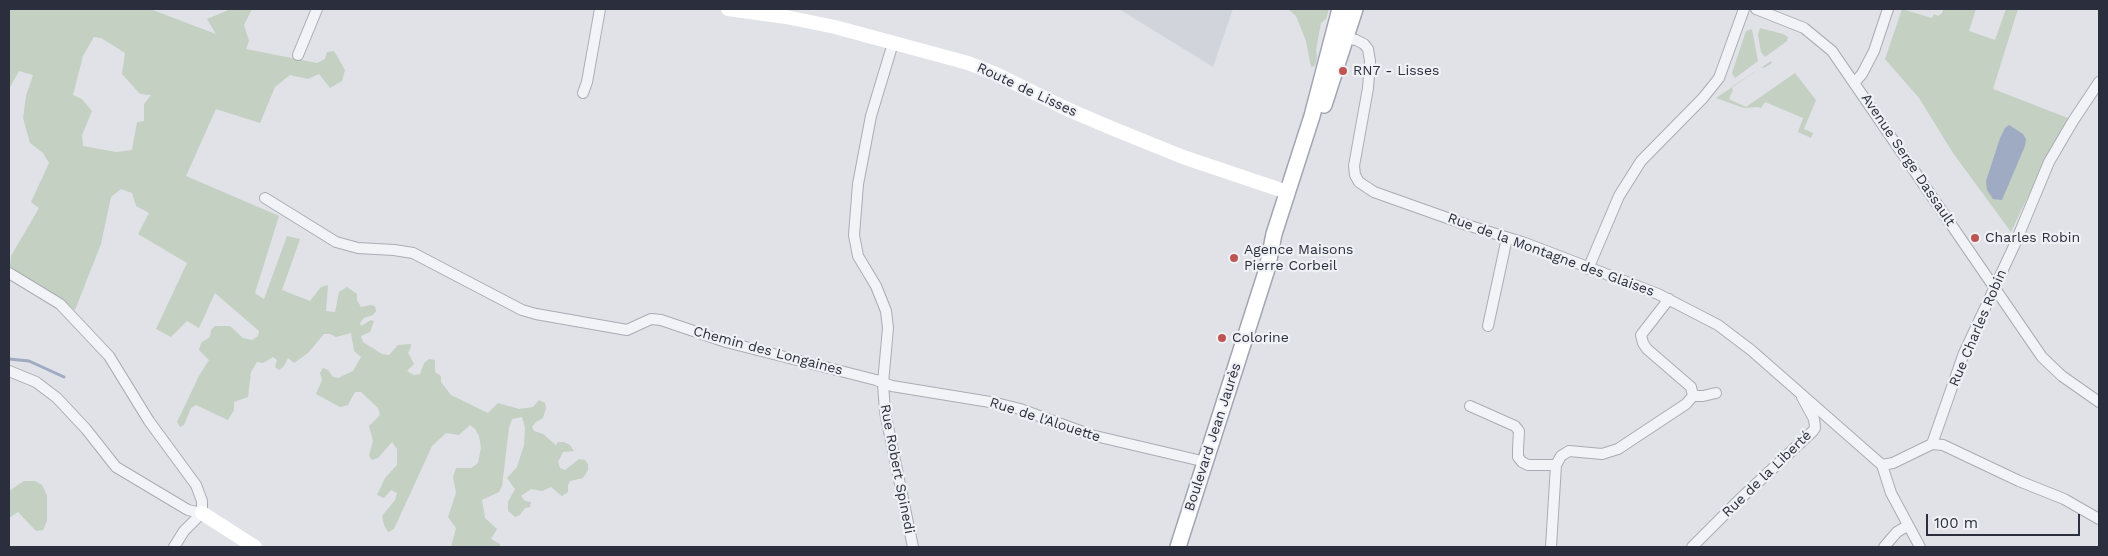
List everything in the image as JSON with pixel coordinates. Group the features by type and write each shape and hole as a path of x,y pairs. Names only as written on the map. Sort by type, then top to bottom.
{"main road":[{"name":"Boulevard Jean Jaurès","path":"1178,547 1267,269 1274,234 1312,116 1340,9"},
{"name":"Boulevard Jean Jaurès","path":"1267,269 1281,240 1355,9"}],"street":[{"path":"298,54 317,9"},
{"path":"583,93 587,82 600,9"},
{"name":"Route de Lisses","path":"728,9 786,17 844,29 978,66 1110,127 1183,157 1287,192"},
{"path":"1588,268 1619,196 1641,160 1703,98 1719,78 1744,9"},
{"name":"Avenue Serge Dassault","path":"1756,9 1793,23 1814,34 1832,51 2042,357 2062,376 2099,402"},
{"path":"1855,82 1862,74 1874,51 1888,9"},
{"name":"Rue de la Montagne des Glaises","path":"1345,38 1364,44 1368,50 1370,61 1368,88 1354,166 1354,175 1359,182 1374,192 1508,238 1669,299 1731,334 1882,465"},
{"name":"Rue Robert Spinedi","path":"893,43 871,116 858,184 854,235 858,256 876,286 886,311 888,328 883,383 884,412 913,547"},
{"name":"Rue Charles Robin","path":"1932,444 1964,353 2053,155 2099,82"},
{"name":"Chemin des Longaines","path":"265,198 336,242 358,248 413,253 522,310 627,330 651,320 661,320 726,342 883,383"},
{"path":"1488,326 1508,238"},
{"path":"9,273 60,304 108,356 149,421 196,485 202,501 202,513 184,530 174,547"},
{"path":"1669,299 1641,336 1647,349 1691,387 1693,396"},
{"path":"9,371 36,382 57,398 86,429 116,466 188,510 202,513 255,547"},
{"name":"Rue de l'Alouette","path":"883,383 996,403 1020,409 1091,435 1206,462"},
{"path":"1551,547 1556,464 1562,456 1569,450 1602,454 1618,449 1686,404 1693,396 1716,393"},
{"name":"Rue de la Liberté","path":"1692,547 1734,504 1813,431 1815,428 1814,418 1800,393"},
{"path":"1470,406 1515,426 1519,431 1518,457 1522,462 1528,466 1556,464"},
{"path":"1920,547 1907,526 1891,493 1882,465 1893,463 1932,444 1943,445 2019,482 2064,498 2099,520"},
{"path":"1884,547 1897,532 1907,526"}],"shaded area":[{"path":"1119,9 1233,9 1213,67"}],"green space":[{"path":"9,9 150,9 216,34 207,19 231,9 252,9 244,25 249,41 246,49 317,63 325,59 327,52 334,51 345,70 342,81 330,88 319,74 308,79 290,75 275,87 260,123 216,109 186,176 279,216 255,293 264,299 287,236 300,239 282,290 310,301 321,287 328,285 326,311 335,312 339,292 347,287 357,294 357,300 361,307 375,306 376,311 373,315 364,318 360,323 361,326 371,320 374,321 370,332 361,336 363,342 382,354 389,355 398,345 411,344 408,353 414,364 407,371 414,375 420,374 424,363 429,359 435,360 435,372 441,376 441,382 451,395 488,413 498,403 519,409 533,407 539,400 545,403 546,408 543,418 532,427 534,431 543,434 556,445 558,442 564,442 570,445 574,451 563,452 558,462 560,468 565,470 579,459 585,460 588,464 588,470 583,478 570,481 568,492 562,496 551,487 542,491 531,489 521,496 525,501 531,502 530,507 525,508 520,515 515,517 508,511 508,502 515,489 507,478 517,467 524,445 525,428 522,417 512,419 509,428 502,486 499,492 482,500 485,518 497,529 491,539 500,544 500,547 451,547 456,528 448,517 456,493 453,477 456,468 471,468 478,463 481,448 479,436 470,425 459,435 446,433 432,446 394,529 388,532 382,516 395,500 397,493 391,490 384,498 377,495 385,478 397,465 397,449 392,442 378,458 372,460 369,456 373,441 369,426 380,415 378,408 361,392 355,392 348,405 340,407 316,394 322,380 320,373 323,368 328,370 333,377 338,378 353,371 361,357 354,351 351,333 336,337 324,334 308,353 294,363 288,358 284,366 279,370 275,367 277,360 273,357 263,363 257,362 251,372 248,397 234,402 234,410 228,420 196,405 191,408 184,425 180,427 177,422 199,376 209,360 199,350 201,343 210,337 211,330 215,326 230,326 243,338 252,340 258,336 259,331 215,293 199,328 187,321 171,337 156,329 187,263 138,234 149,213 136,206 132,193 121,189 111,197 101,244 75,310 10,267 11,256 39,208 31,202 49,163 43,153 30,143 23,118 26,96 33,75 19,71 9,89","holes":["94,37 101,38 125,53 122,74 140,94 151,95 144,104 144,121 137,122 132,150 116,152 83,146 82,135 92,111 82,99 73,95 83,56"]},
{"path":"1288,9 1329,9 1326,19 1321,23 1315,66 1311,67 1306,41 1296,16"},
{"path":"1902,9 1932,18 1934,14 1938,16 1941,14 1944,9 1976,9 1969,31 1995,40 2006,9 2018,9 1993,89 2068,118 2049,152 2011,232 1953,153 1919,98 1885,59"},
{"path":"1760,28 1783,34 1788,37 1787,41 1765,57 1761,52 1758,35"},
{"path":"1752,29 1758,61 1735,78 1732,73 1746,31"},
{"path":"1771,61 1772,63 1764,68 1762,67"},
{"path":"1795,73 1816,100 1804,129 1813,133 1811,138 1798,132 1803,118 1765,102 1761,108 1744,108 1716,98 1731,88 1733,90 1729,99 1746,107"},
{"path":"24,481 35,481 42,485 47,495 47,521 43,530 36,531 18,512 9,518 9,491"}],"water":[{"path":"2009,125 2023,134 2026,139 2025,146 2002,200 1993,199 1987,190 1986,181 2000,138 2005,128"}],"waterway":[{"path":"9,359 29,361 64,377"}],"place":[{"name":"RN7 - Lisses","path":"1343,71"},
{"name":"Charles Robin","path":"1975,238"},
{"name":"Agence Maisons Pierre Corbeil","path":"1234,258"},
{"name":"Colorine","path":"1222,338"}]}
